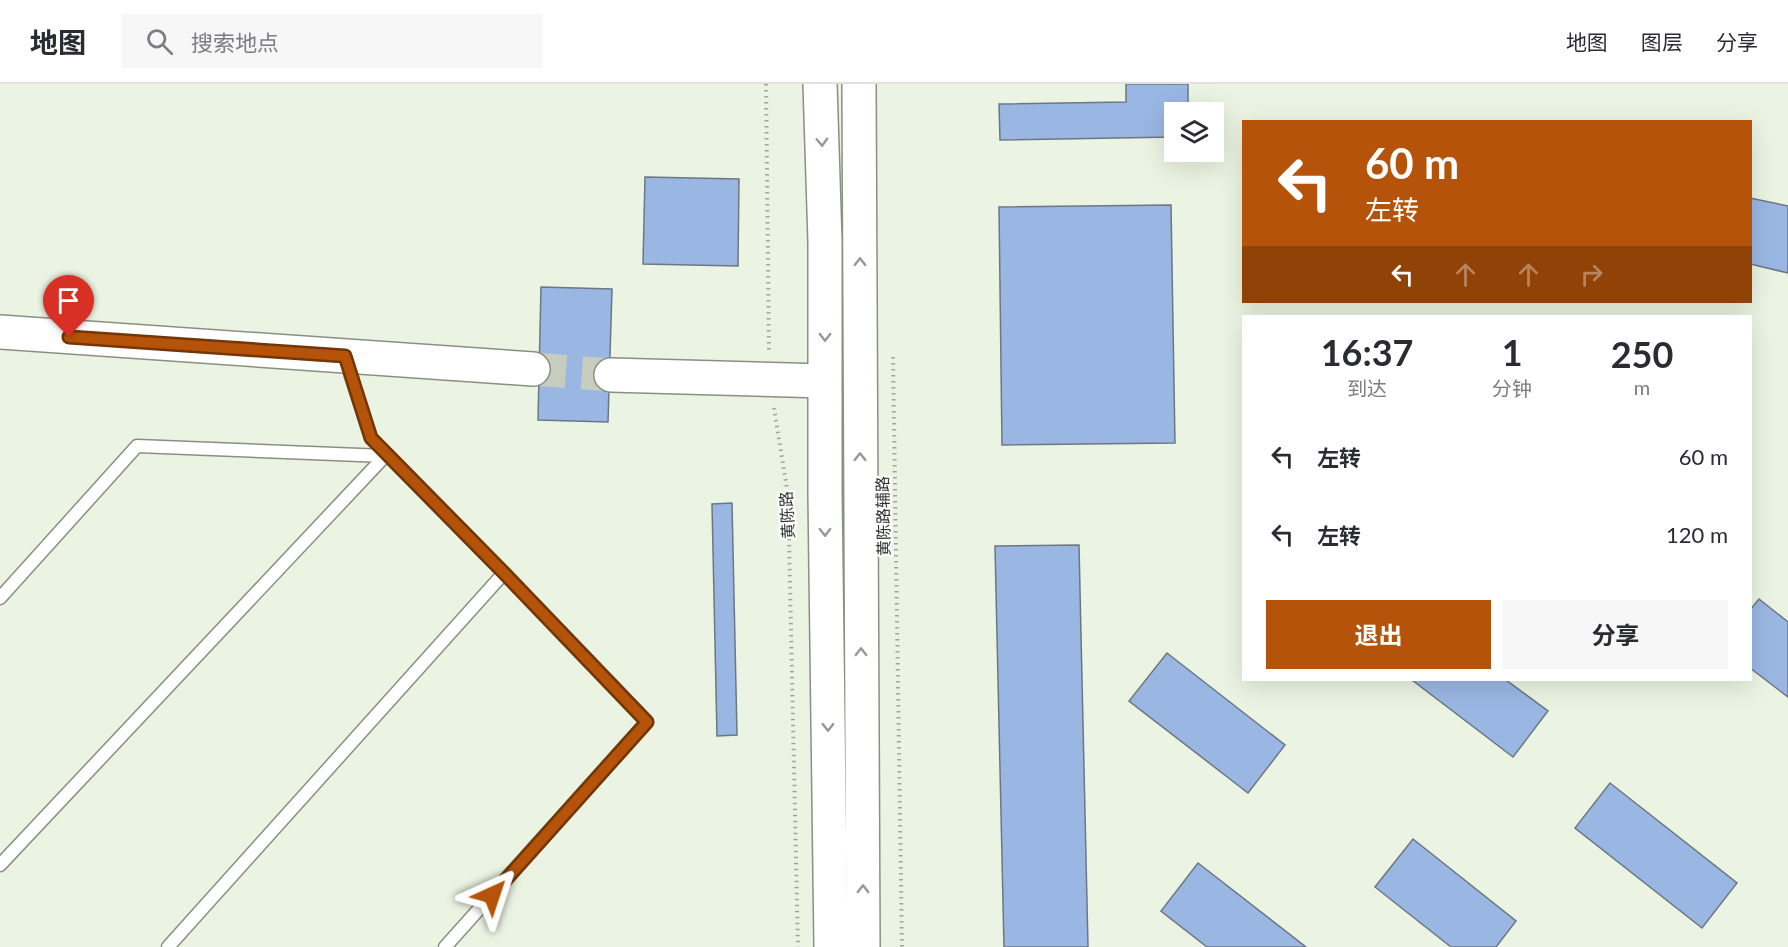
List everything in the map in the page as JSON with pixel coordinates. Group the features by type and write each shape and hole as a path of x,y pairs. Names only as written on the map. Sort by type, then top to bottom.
{"main road":[{"path":"820,84 825,242 824,381 831,947"},
{"path":"859,84 863,947"},
{"path":"0,332 533,369"},
{"path":"611,375 824,381"}],"lane":[{"path":"345,356 371,438 647,722 445,947"},
{"path":"0,598 137,446 385,456 0,865"},
{"path":"168,947 504,573"}],"path":[{"name":"黄陈路","path":"766,84 769,380 788,495 798,947"},
{"name":"黄陈路辅路","path":"893,348 902,947"}],"building":[{"path":"1126,84 1188,84 1188,102 1164,102 1164,137 1000,140 999,104 1126,102"},
{"path":"645,177 739,179 738,266 643,264"},
{"path":"1752,198 1788,206 1788,273 1752,264"},
{"path":"1171,205 1175,443 1002,445 999,207"},
{"path":"541,287 612,289 608,422 538,420"},
{"path":"732,503 737,735 717,736 712,504"},
{"path":"1079,545 1088,947 1004,947 995,546"},
{"path":"1759,599 1788,622 1788,697 1752,670 1752,608"},
{"path":"1167,653 1285,745 1248,793 1129,701"},
{"path":"1413,681 1507,681 1548,711 1513,757"},
{"path":"1610,783 1737,883 1702,928 1575,828"},
{"path":"1413,839 1516,921 1496,947 1451,947 1375,887"},
{"path":"1198,863 1306,947 1207,947 1161,911"}],"tunnel":[{"path":"533,369 611,375"}],"route":[{"path":"69,337 345,356 371,438 647,722 492,895"}]}
